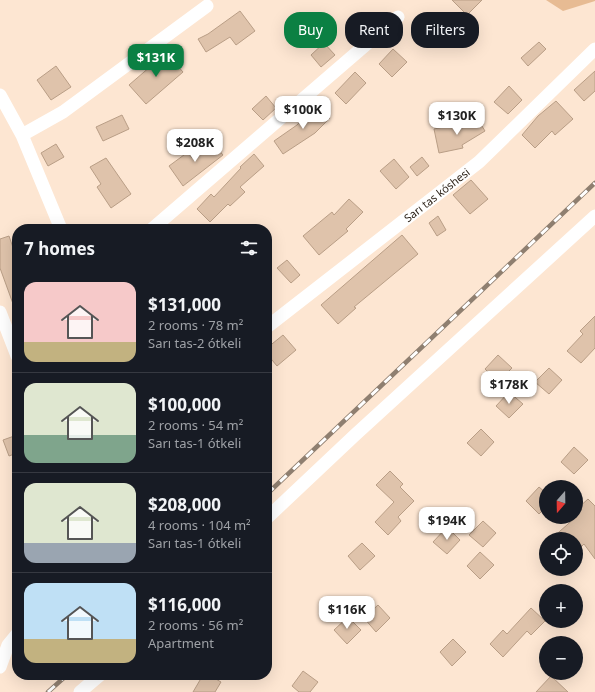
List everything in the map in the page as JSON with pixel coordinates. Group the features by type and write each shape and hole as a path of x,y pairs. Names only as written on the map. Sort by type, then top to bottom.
{"street":[{"path":"22,135 63,112 207,6"},
{"path":"158,224 362,48"},
{"name":"Sarı tas kóshesi","path":"272,323 479,162 595,49"},
{"path":"0,95 22,135 59,224"},
{"path":"272,513 355,435 595,216"},
{"path":"0,312 12,343"},
{"path":"0,667 4,645 12,638"},
{"path":"80,692 94,680"}],"shaded area":[{"path":"546,0 595,0 595,1 563,11"}],"building":[{"path":"452,0 482,0 470,12 464,12"},
{"path":"240,11 255,31 236,45 230,37 206,52 198,39 208,34"},
{"path":"539,42 546,49 528,66 521,58"},
{"path":"319,48 329,48 335,55 321,67 311,55"},
{"path":"393,49 407,62 392,77 379,64"},
{"path":"166,53 183,72 146,104 129,85"},
{"path":"56,66 71,87 51,100 37,80"},
{"path":"595,71 595,91 584,101 574,90"},
{"path":"355,72 366,83 346,104 335,93"},
{"path":"509,86 522,100 508,114 494,102"},
{"path":"266,96 276,108 263,120 252,109"},
{"path":"556,101 573,119 555,135 552,131 535,148 522,135 538,116"},
{"path":"316,105 330,118 315,133 283,154 274,141 297,125"},
{"path":"122,115 129,129 103,141 96,127"},
{"path":"477,118 485,131 462,145 463,148 439,153 434,129 457,124 459,130"},
{"path":"211,141 223,155 183,186 169,166 188,152 192,158"},
{"path":"56,144 64,157 48,166 41,153"},
{"path":"254,154 264,166 240,187 245,192 230,206 228,204 210,222 197,209 211,194 214,197 241,168 240,167"},
{"path":"422,157 429,166 417,176 410,167"},
{"path":"106,158 131,194 111,208 97,187 101,184 90,167"},
{"path":"394,159 409,177 396,189 380,171"},
{"path":"471,180 488,199 470,214 453,195"},
{"path":"349,199 363,212 346,229 348,231 319,255 303,236 332,212 334,215"},
{"path":"438,216 446,230 437,236 429,223"},
{"path":"402,235 418,254 354,307 356,308 338,324 321,305"},
{"path":"9,236 12,245 12,301 0,268 0,239"},
{"path":"287,260 300,275 291,283 277,268"},
{"path":"595,316 595,348 581,363 567,351 583,334 580,331"},
{"path":"283,335 296,350 277,366 272,360 272,344"},
{"path":"498,355 512,368 498,382 485,369"},
{"path":"549,368 562,380 549,394 535,382"},
{"path":"509,392 523,404 509,418 496,406"},
{"path":"481,429 494,442 481,456 467,443"},
{"path":"12,437 12,455 9,456 3,440"},
{"path":"574,447 588,460 574,474 561,462"},
{"path":"390,471 403,484 400,487 414,501 398,517 401,521 388,535 375,522 394,502 376,485"},
{"path":"539,487 539,514 526,501"},
{"path":"588,499 595,506 595,559 584,544 583,545 583,532 559,532 568,524 583,524 583,504"},
{"path":"483,521 496,533 483,547 469,535"},
{"path":"447,527 460,540 447,554 433,542"},
{"path":"362,543 375,556 360,570 348,556"},
{"path":"480,552 494,565 480,579 467,566"},
{"path":"378,605 390,618 376,632 364,618"},
{"path":"531,608 539,615 539,627 531,635 527,631 503,657 490,644 503,630 507,634"},
{"path":"348,617 361,630 347,644 334,630"},
{"path":"453,639 466,652 452,666 440,652"},
{"path":"303,671 318,682 310,692 299,692 292,686"},
{"path":"200,680 218,680 221,682 215,692 193,692"},
{"path":"547,680 555,680 568,692 536,692"}],"railway":[{"path":"272,489 595,183"},
{"path":"48,692 61,680"}]}
